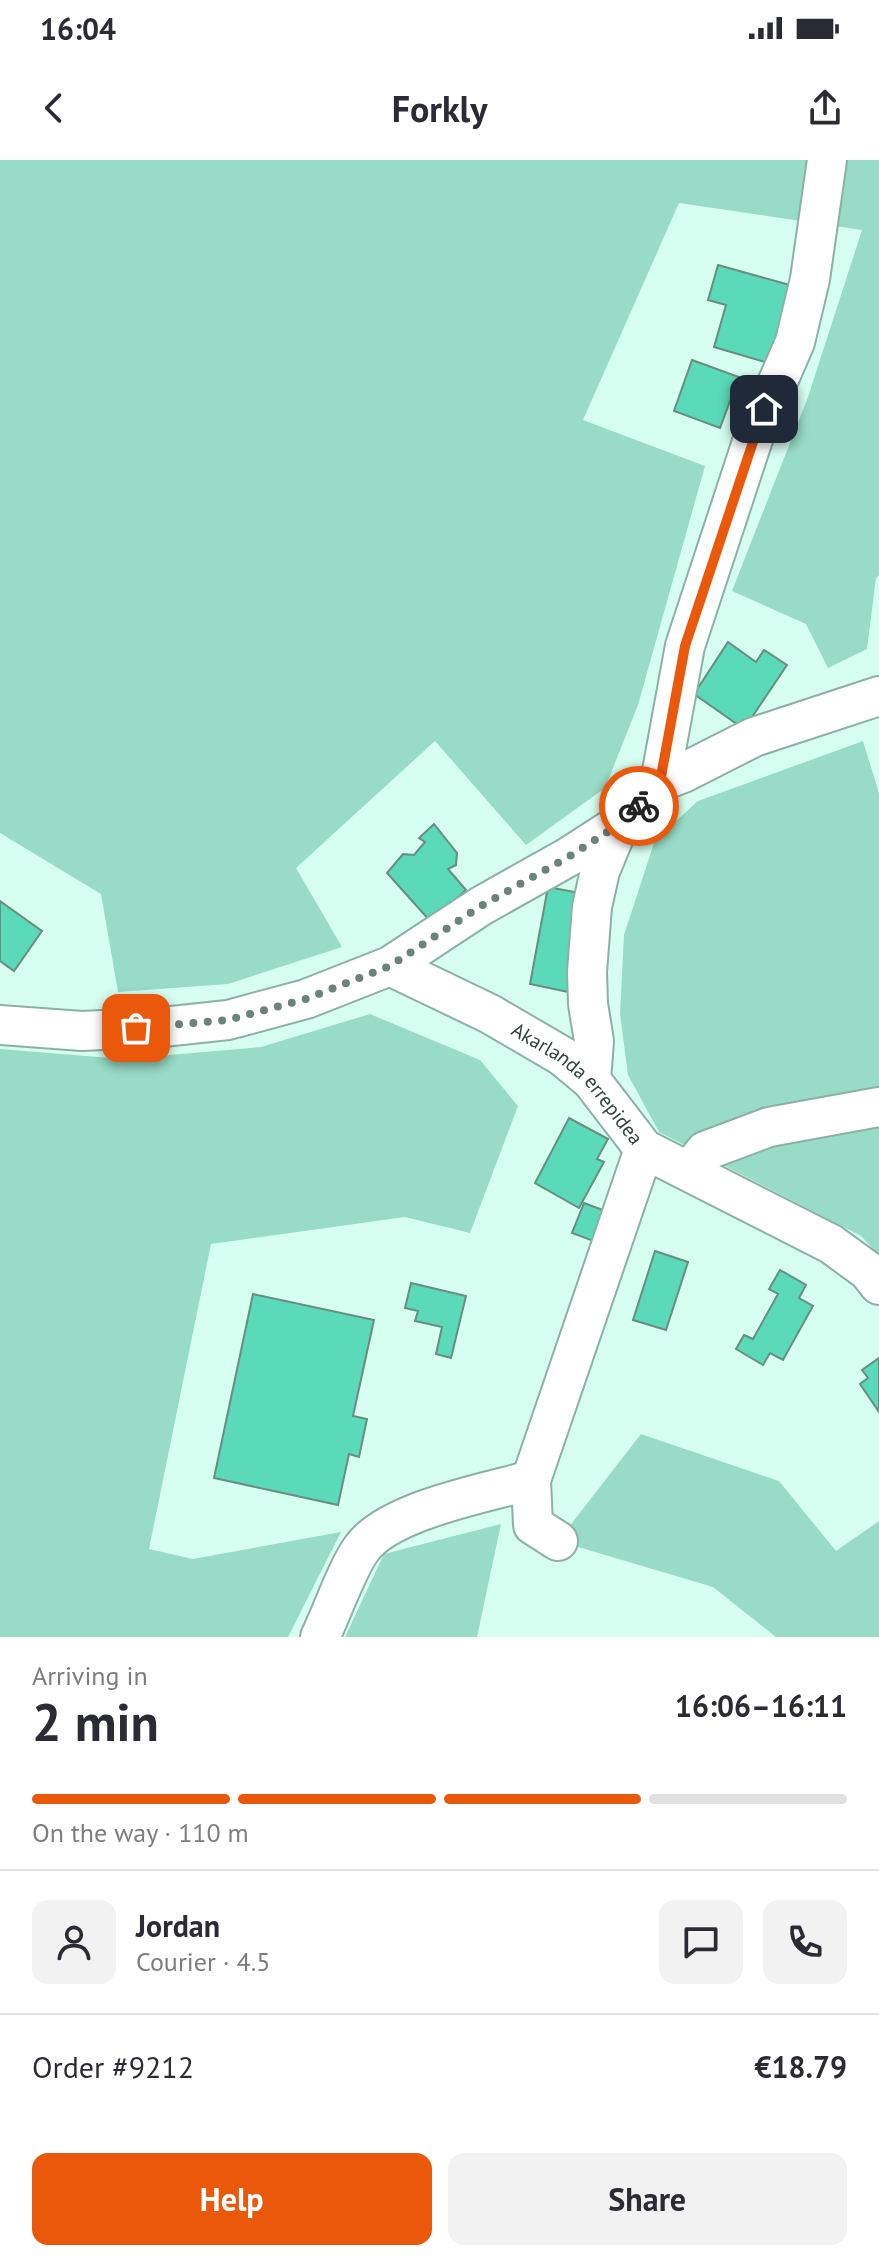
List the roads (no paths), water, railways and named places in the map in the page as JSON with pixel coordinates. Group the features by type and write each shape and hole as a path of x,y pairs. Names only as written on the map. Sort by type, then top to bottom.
{"street":[{"path":"660,782 685,646 753,439 795,342 810,279 827,160"},
{"path":"0,1025 82,1031 163,1027 228,1020 306,999 390,966 481,906 570,856 634,812 660,782 754,737 879,696"},
{"path":"591,1080 594,1041 587,972 592,907 615,827"},
{"name":"Akarlanda errepidea","path":"390,966 490,1014 562,1056 591,1080 644,1149 831,1244 868,1271 879,1285"},
{"path":"689,1171 705,1151 769,1127 879,1107"},
{"path":"558,1541 533,1525 531,1480 644,1149"},
{"path":"320,1637 362,1548 385,1527 412,1514 531,1480"}]}
